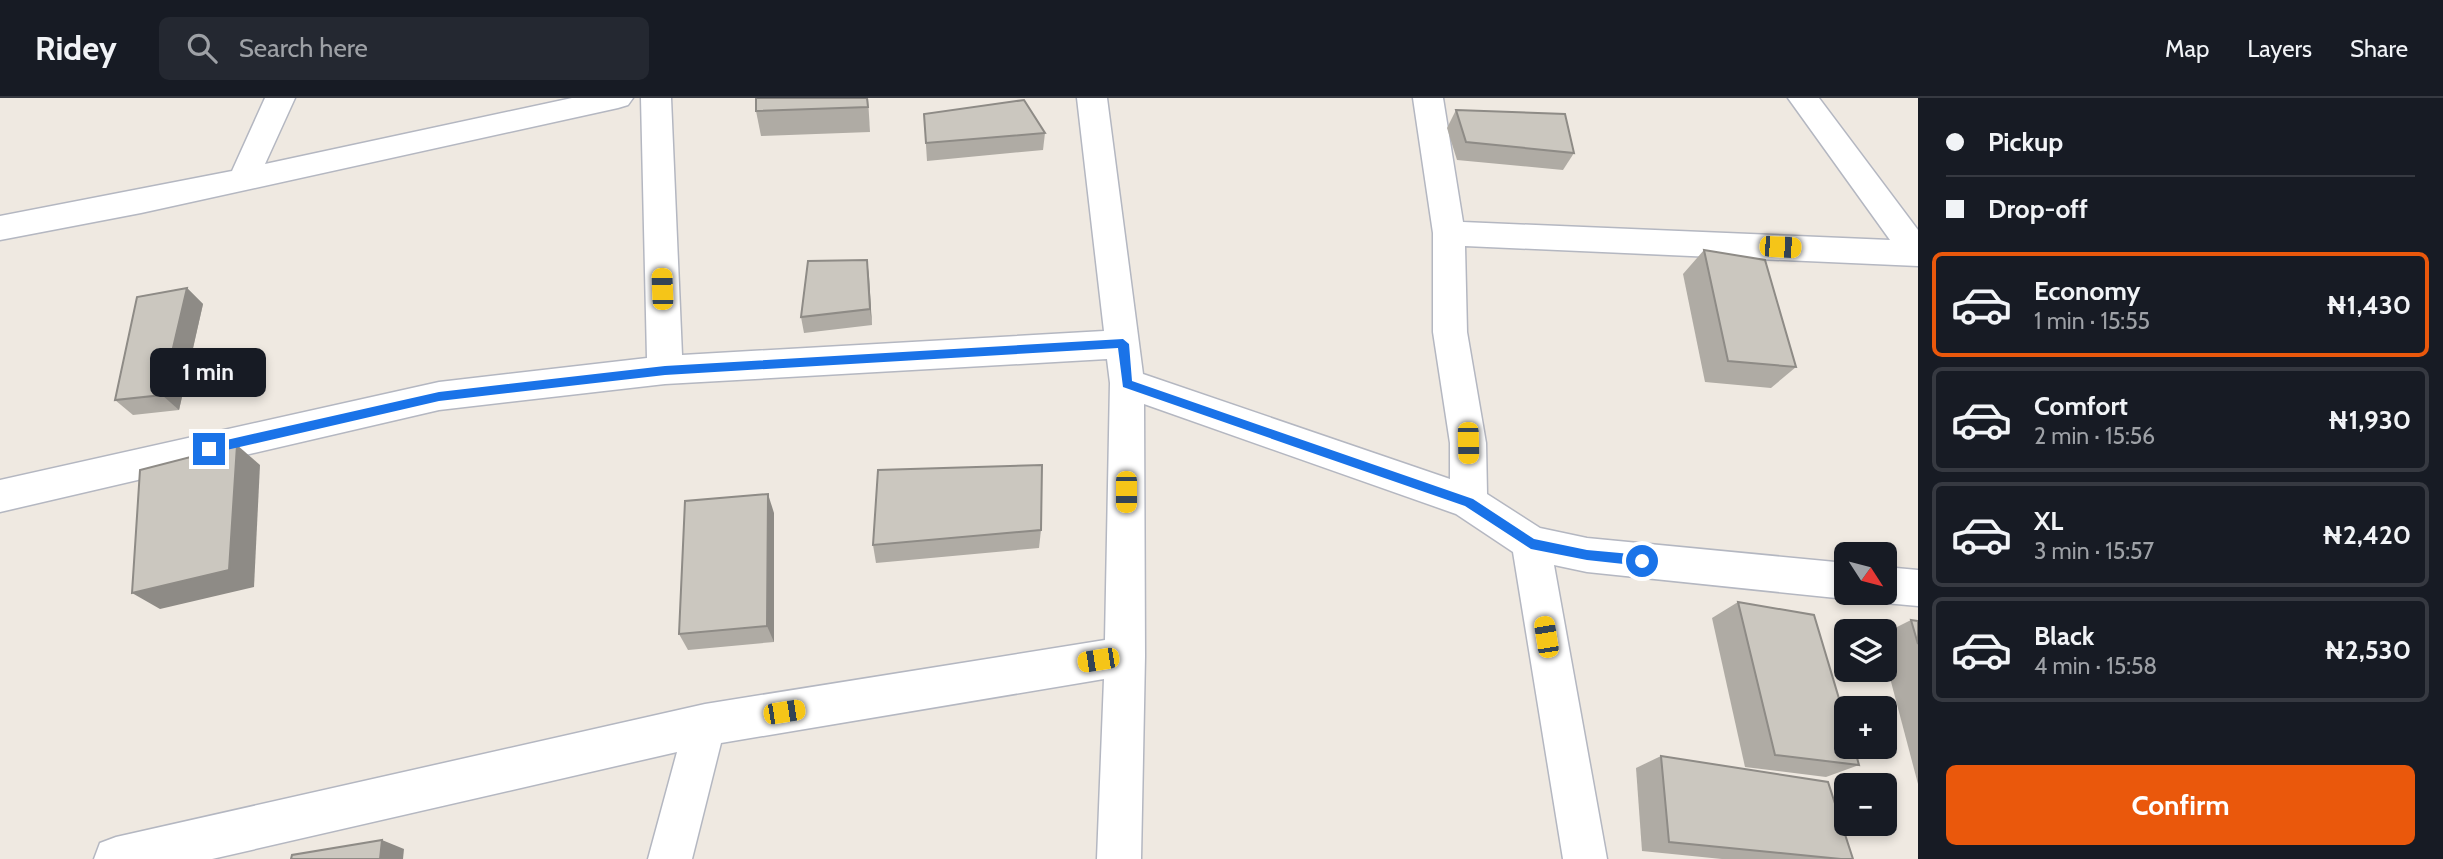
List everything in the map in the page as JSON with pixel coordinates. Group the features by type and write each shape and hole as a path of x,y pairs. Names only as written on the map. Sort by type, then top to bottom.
{"street":[{"path":"243,180 280,98"},
{"path":"0,228 243,180 618,98"},
{"path":"656,98 665,370"},
{"path":"1092,98 1127,383 1125,656 1119,859"},
{"path":"1428,98 1449,233 1450,332 1468,443 1469,502"},
{"path":"1802,98 1918,253"},
{"path":"1449,233 1918,253"},
{"path":"0,496 439,396 665,370 1123,344"},
{"path":"1127,383 1469,502 1531,543 1587,555 1834,581"},
{"path":"1531,543 1585,859"},
{"path":"1897,586 1918,588"},
{"path":"116,859 235,845 705,725 1125,656"},
{"path":"670,859 705,725"}],"building":[{"path":"756,98 867,98 868,107 756,111"},
{"path":"1024,100 1045,133 926,143 924,114"},
{"path":"1456,110 1565,114 1574,153 1466,142"},
{"path":"1704,250 1765,260 1796,367 1728,361"},
{"path":"867,260 870,309 801,317 808,261"},
{"path":"187,288 162,395 115,400 137,297"},
{"path":"237,445 229,570 132,593 140,470"},
{"path":"1042,465 1041,530 873,545 878,470"},
{"path":"768,494 767,626 679,634 685,501"},
{"path":"1738,602 1814,615 1838,696 1834,696 1834,759 1857,759 1859,765 1775,755"},
{"path":"1911,620 1918,621 1918,644"},
{"path":"1661,756 1828,782 1834,800 1834,836 1846,836 1853,859 1841,859 1669,842"},
{"path":"382,840 380,859 291,859 292,855"}],"route":[{"path":"209,449 439,396 665,370 1123,344 1127,383 1469,502 1531,543 1587,555 1642,561"}]}
